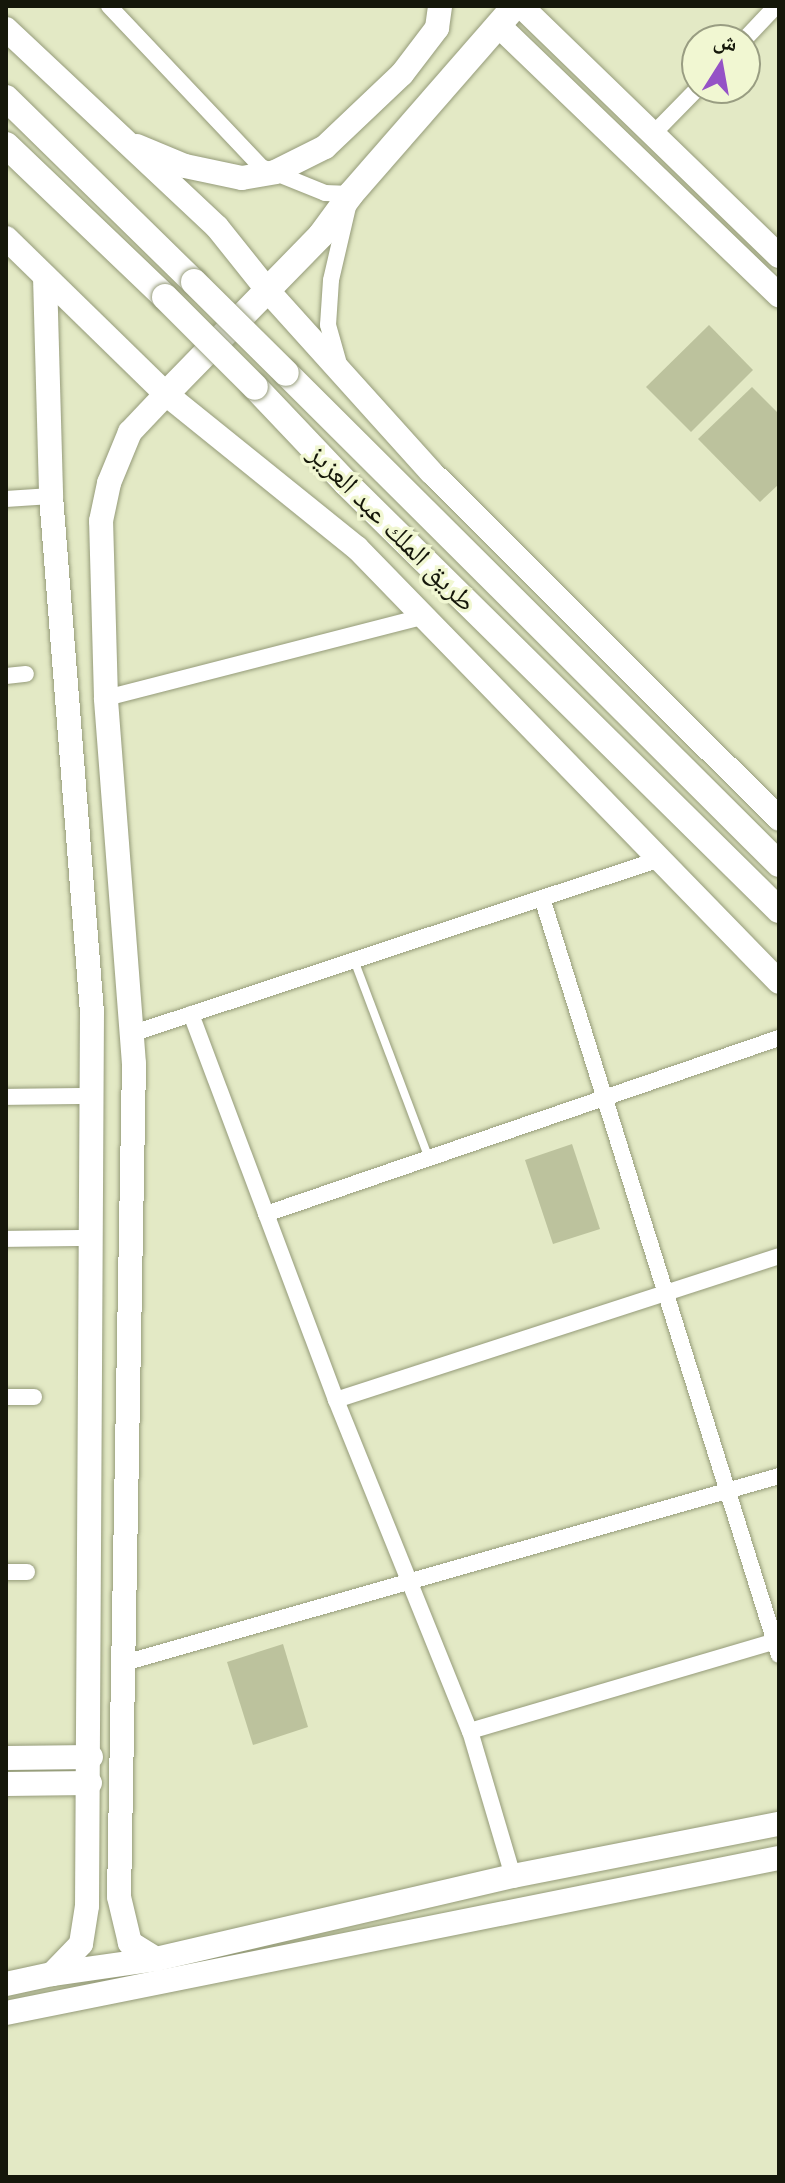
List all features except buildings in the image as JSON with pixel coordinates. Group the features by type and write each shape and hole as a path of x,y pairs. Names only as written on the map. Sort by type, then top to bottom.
{"main road":[{"path":"166,394 321,235 351,194 506,16"},
{"path":"6,98 779,864"},
{"name":"طريق الملك عبد العزيز","path":"6,145 165,297 357,494 779,910"}],"street":[{"path":"109,6 261,167 325,193 351,194 331,280 328,325 341,371"},
{"path":"123,140 185,166 242,178 275,172 325,147 402,74 437,28 440,6"},
{"path":"521,6 778,254"},
{"path":"759,24 776,6"},
{"path":"506,16 779,295"},
{"path":"6,29 217,227 268,291 431,472 779,819"},
{"path":"653,134 682,104"},
{"path":"6,238 166,394 357,548 426,616 657,860 779,982"},
{"path":"45,277 51,496 92,1012 91,1757 87,1906 81,1944 52,1974"},
{"path":"156,1959 130,1943 119,1897 134,1064 106,698 101,521 109,483 130,432 166,394"},
{"path":"6,499 51,496"},
{"path":"106,698 426,616"},
{"path":"6,676 26,674"},
{"path":"131,1034 657,860"},
{"path":"470,1731 777,1648 542,898"},
{"path":"191,1014 336,1400 470,1731 513,1876"},
{"path":"266,1214 779,1038"},
{"path":"6,1097 92,1096"},
{"path":"6,1239 91,1238"},
{"path":"336,1400 779,1256"},
{"path":"6,1397 34,1397"},
{"path":"124,1663 779,1476"},
{"path":"6,1572 27,1572"},
{"path":"6,1758 91,1757"},
{"path":"6,1784 90,1783"},
{"path":"6,1984 156,1959 513,1876 779,1824"},
{"path":"6,2013 779,1858"}],"lane":[{"path":"354,960 429,1158"}],"green space":[{"path":"709,325 753,370 691,432 646,387"},
{"path":"752,387 779,414 779,484 760,502 698,439"},
{"path":"572,1144 600,1229 553,1244 525,1160"},
{"path":"283,1644 308,1727 253,1745 227,1662"}]}
